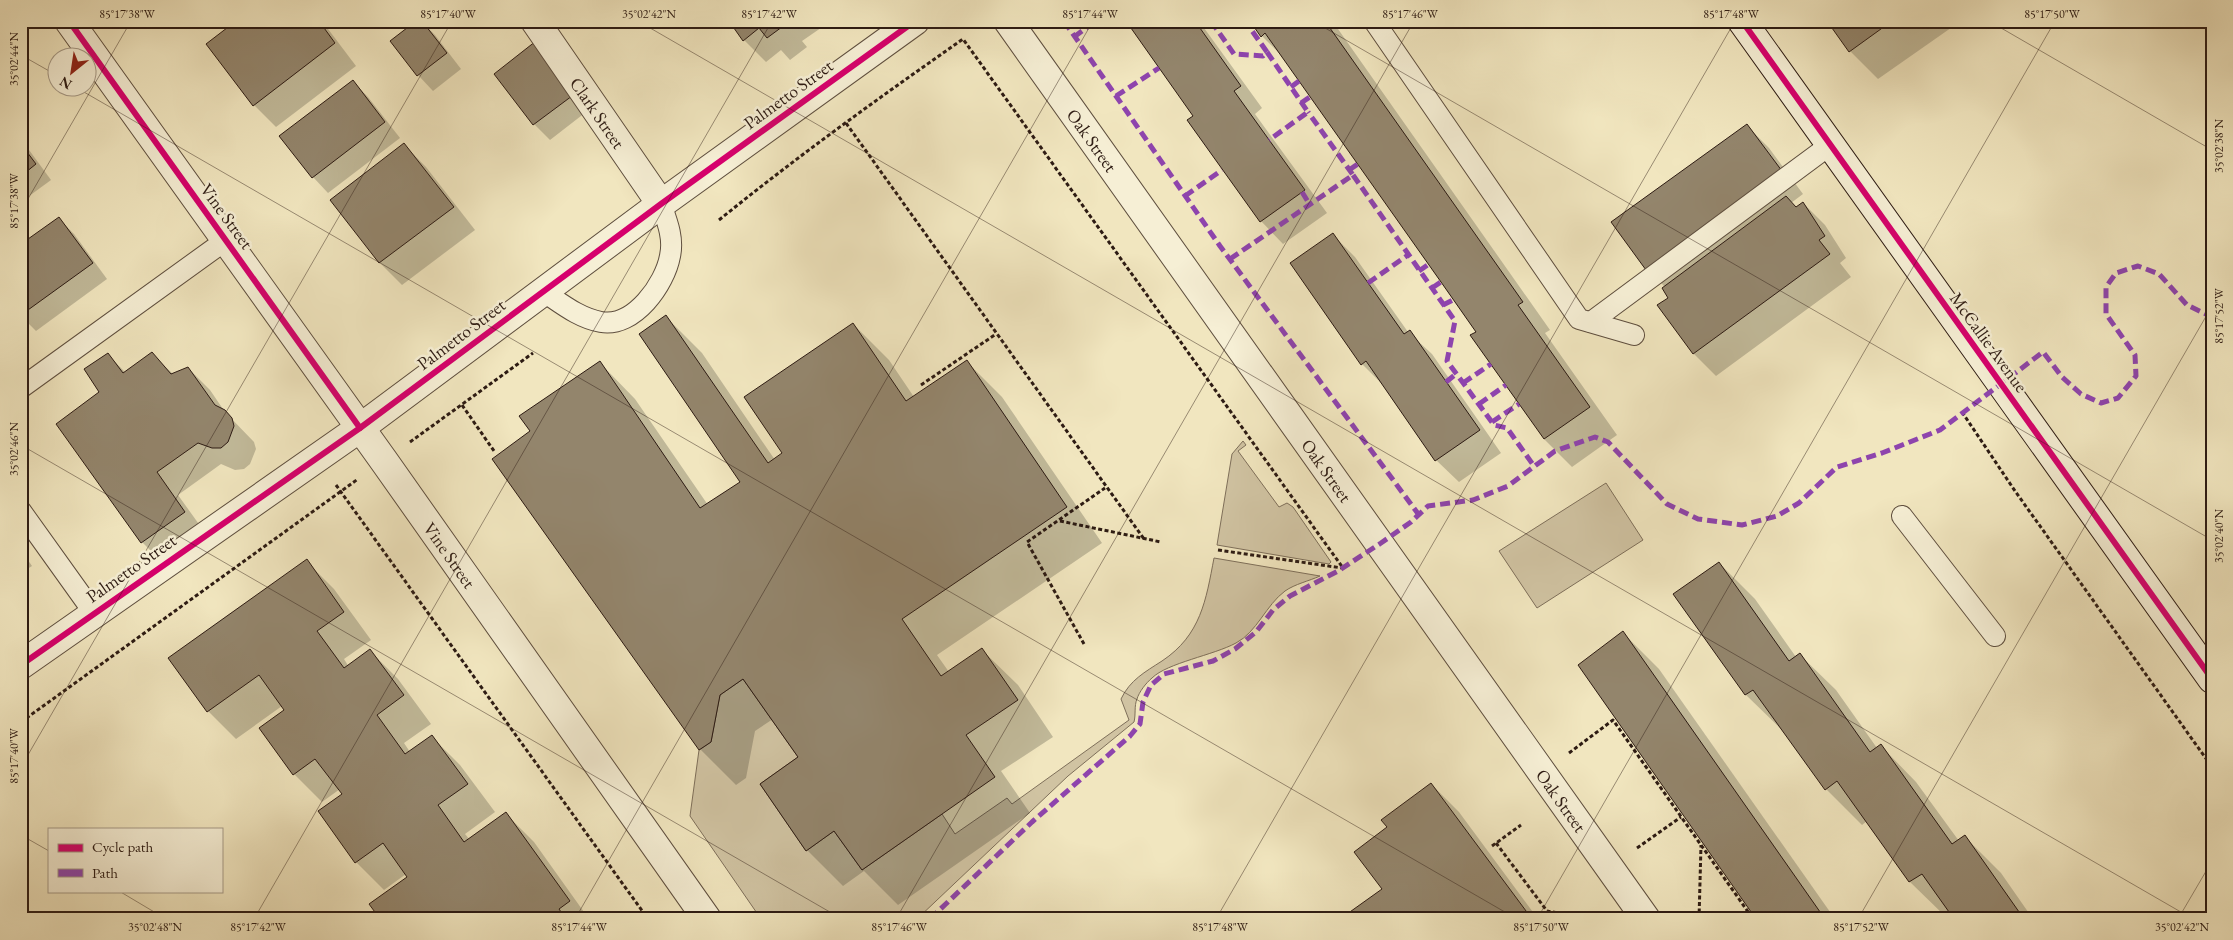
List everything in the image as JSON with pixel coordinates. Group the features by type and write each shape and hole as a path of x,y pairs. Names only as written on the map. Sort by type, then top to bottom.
{"street":[{"name":"Vine Street","path":"69,21 384,460 707,919"},
{"name":"Clark Street","path":"535,21 661,204"},
{"name":"Palmetto Street","path":"21,665 360,428 661,204 915,21"},
{"name":"Oak Street","path":"1008,21 1646,919"},
{"name":"McCallie Avenue","path":"1742,21 2212,680"}],"lane":[{"path":"1374,21 1579,319 1634,335"},
{"path":"1590,322 1830,145"},
{"path":"544,292 580,316 602,323 618,321 635,312 651,297 662,280 670,256 671,236 661,204"},
{"path":"21,388 226,240"},
{"path":"21,511 94,613"},
{"path":"1902,516 1995,636"}],"path":[{"path":"719,220 770,178 963,39 1343,568 1218,550"},
{"path":"846,123 1105,488 1144,539"},
{"path":"921,385 996,334"},
{"path":"21,722 533,353"},
{"path":"462,405 494,451"},
{"path":"1962,412 2212,767"},
{"path":"317,458 648,919"},
{"path":"1084,644 1028,542 1105,488"},
{"path":"1060,521 1161,542"},
{"path":"1569,753 1613,720 1751,916 1746,919"},
{"path":"1637,848 1681,817"},
{"path":"1492,846 1521,825"},
{"path":"1496,843 1547,911 1588,918"},
{"path":"1699,919 1701,845"}],"shaded area":[{"path":"1243,441 1246,445 1238,451 1279,507 1287,503 1293,507 1331,562 1329,564 1217,545 1232,454"},
{"path":"1606,483 1643,540 1537,608 1499,551"},
{"path":"1214,558 1320,576 1285,591 1272,603 1250,632 1236,643 1179,663 1159,673 1147,682 1138,696 1134,722 1068,776 917,919 761,919 690,816 699,750 711,742 720,695 743,679 798,757 760,784 806,851 834,831 862,870 942,814 955,834 1007,798 1012,804 1129,720 1121,699 1133,682 1175,651 1193,628 1200,616"}],"building":[{"path":"236,21 319,21 335,43 253,106 206,44"},
{"path":"416,21 422,21 447,53 417,76 390,41"},
{"path":"729,21 784,21 786,24 767,38 759,28 743,41"},
{"path":"1126,21 1195,21 1241,86 1234,91 1305,190 1260,222 1187,120 1193,116"},
{"path":"1250,21 1325,21 1523,302 1518,305 1590,407 1544,439 1470,335 1476,332 1441,282 1265,33 1261,37"},
{"path":"1827,21 1892,21 1849,52"},
{"path":"536,41 576,93 533,125 494,74"},
{"path":"353,80 385,122 312,178 279,136"},
{"path":"1747,124 1782,171 1646,270 1611,222"},
{"path":"404,143 454,207 379,263 330,200"},
{"path":"21,144 36,164 21,176"},
{"path":"1786,196 1796,207 1803,202 1825,236 1819,240 1830,254 1693,354 1657,305 1668,298 1662,288"},
{"path":"59,217 93,263 21,315 21,244"},
{"path":"1333,233 1404,334 1410,330 1480,430 1435,461 1366,361 1361,365 1290,263"},
{"path":"666,315 768,463 782,453 744,397 853,323 906,401 967,360 1067,507 902,619 941,676 982,648 1018,700 966,735 995,777 862,870 834,831 806,851 760,784 798,757 743,679 720,695 711,742 699,750 492,459 530,431 519,416 600,361 700,508 740,482 639,334"},
{"path":"152,352 171,374 188,367 215,405 225,410 232,418 234,426 228,442 221,448 212,448 198,443 157,472 185,512 141,543 56,424 99,392 84,369 108,353 123,373"},
{"path":"307,559 344,612 317,631 344,668 370,649 404,695 377,715 405,754 432,735 468,784 438,805 464,842 506,812 570,901 559,909 566,919 380,919 369,904 407,877 383,843 355,863 318,811 342,794 315,759 293,775 259,728 284,710 259,675 207,712 168,658"},
{"path":"1719,562 1789,661 1800,653 1870,752 1881,744 1952,844 1965,835 2024,919 1954,919 1922,874 1909,882 1837,781 1825,790 1753,690 1745,695 1673,594"},
{"path":"1623,631 1825,919 1756,919 1578,665"},
{"path":"1431,783 1532,919 1340,919 1382,889 1354,852 1387,827 1381,820"}],"marked path":[{"path":"1064,21 1220,246 1419,515"},
{"path":"1074,37 1095,21"},
{"path":"1211,21 1234,54 1263,56 1267,52 1245,21"},
{"path":"1267,52 1308,112 1269,140"},
{"path":"1116,96 1159,68"},
{"path":"1291,87 1299,81"},
{"path":"1301,103 1310,97"},
{"path":"1230,259 1353,175 1308,112"},
{"path":"1349,170 1358,164"},
{"path":"1185,196 1222,170"},
{"path":"1353,175 1455,321 1447,361 1494,425 1507,428 1534,466"},
{"path":"1302,192 1310,205"},
{"path":"1368,283 1408,255"},
{"path":"1419,271 1429,264"},
{"path":"930,919 1032,822 1130,736 1140,724 1143,702 1151,685 1164,674 1213,661 1235,649 1256,632 1273,610 1290,596 1338,571 1381,543 1411,522 1428,506 1473,500 1508,486 1555,451 1595,437 1608,442 1667,504 1698,519 1742,525 1777,516 1799,503 1837,467 1882,453 1940,430 2043,352 2062,377 2081,394 2101,403 2118,398 2136,376 2135,355 2106,314 2106,287 2116,273 2138,266 2159,274 2187,305 2212,317"},
{"path":"1432,288 1441,282"},
{"path":"1443,305 1453,300"},
{"path":"1463,383 1491,364"},
{"path":"1446,382 1456,374"},
{"path":"1479,404 1506,385"},
{"path":"1492,422 1519,404"}],"cycle path":[{"path":"69,21 360,428"},
{"path":"21,665 360,428 661,204 915,21"},
{"path":"1742,21 2212,679"}]}
